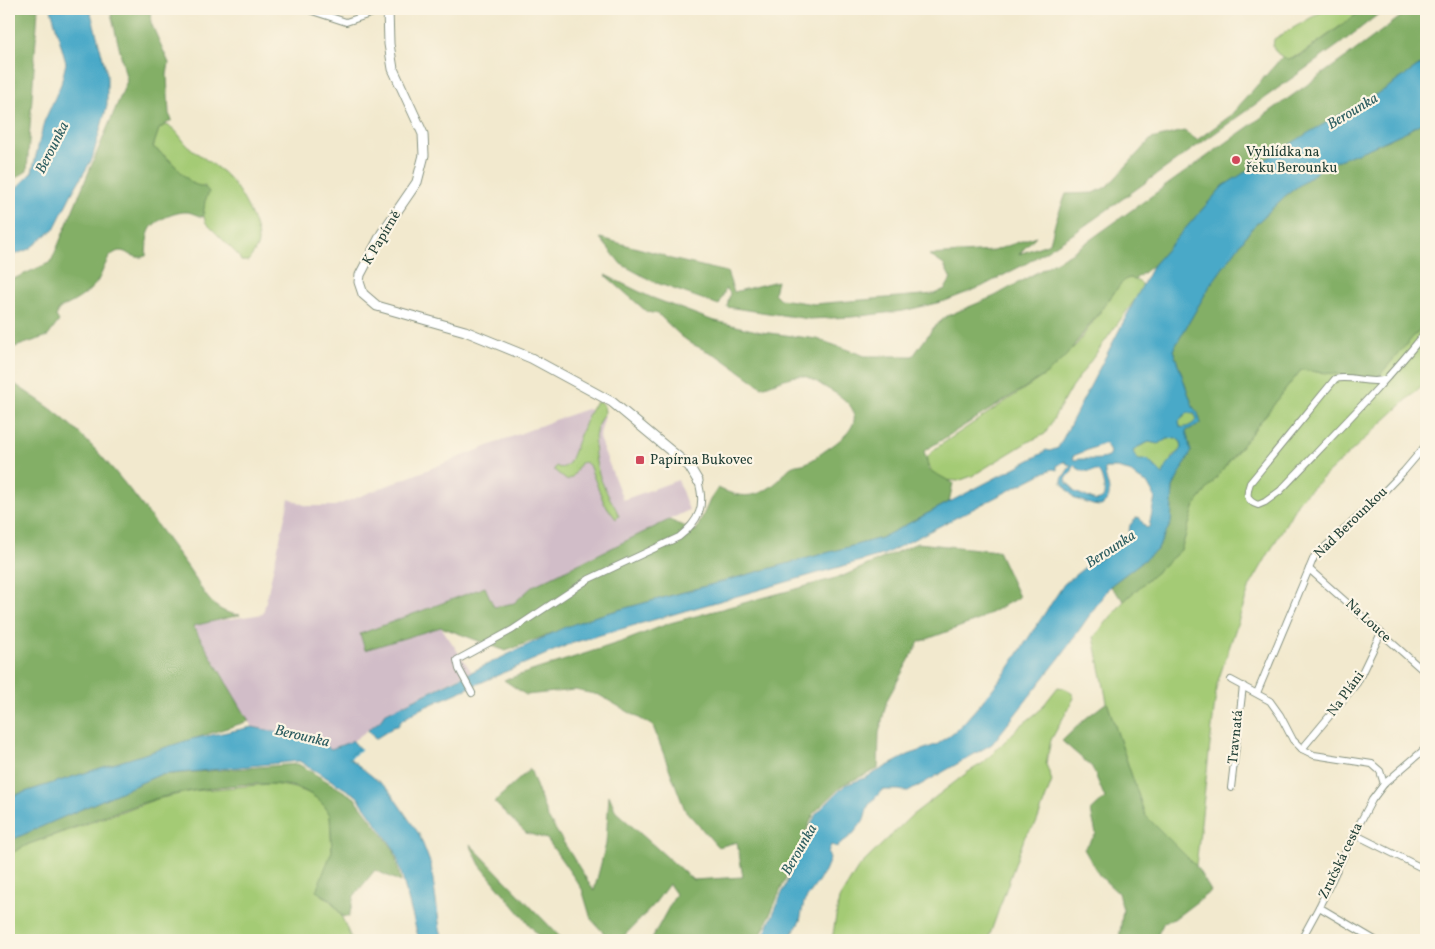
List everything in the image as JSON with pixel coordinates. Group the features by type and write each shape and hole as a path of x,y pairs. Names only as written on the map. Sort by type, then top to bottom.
{"street":[{"path":"306,9 346,22 387,9"},
{"name":"K Papírně","path":"387,9 393,69 423,134 424,155 417,182 382,233 360,275 360,288 363,294 377,306 465,331 531,358 612,402 689,466 698,481"},
{"path":"1383,380 1376,382 1342,378 1335,379 1250,484 1246,492 1252,503 1258,505 1265,502 1280,491 1383,380 1426,332"},
{"name":"Nad Berounkou","path":"1257,693 1314,557 1368,508 1426,445"},
{"path":"472,692 457,660 512,630 589,579 665,544 684,533 697,520 699,513 701,495 698,481"},
{"name":"Na Louce","path":"1309,568 1426,673"},
{"name":"Na Pláni","path":"1302,749 1357,683 1381,633"},
{"path":"1231,680 1270,701 1280,715 1293,740 1302,749 1314,755 1372,764 1380,771 1384,784"},
{"name":"Travnatá","path":"1231,788 1243,686"},
{"name":"Zručská cesta","path":"1301,940 1372,800 1384,784 1426,748"},
{"path":"1354,834 1426,870"},
{"path":"1319,907 1375,940"}],"shaded area":[{"path":"587,409 605,415 599,438 623,500 678,480 689,510 533,586 514,603 494,607 484,587 360,634 366,650 441,627 471,671 384,714 381,720 353,741 331,749 318,740 252,727 192,625 263,614 289,499 307,506 335,506"}],"green space":[{"path":"9,9 38,9 27,171 9,182"},
{"path":"110,9 150,9 151,23 169,63 167,75 169,114 172,120 159,129 153,147 192,183 204,187 209,192 205,201 203,217 190,212 183,212 168,216 158,222 149,231 146,256 137,257 121,251 113,254 107,261 93,287 80,298 59,309 56,316 59,321 48,336 9,349 9,281 51,262 127,81"},
{"path":"1326,9 1364,9 1300,55 1287,59 1278,54 1273,47 1274,39"},
{"path":"1364,9 1385,9 1340,44 1076,232 1027,263 981,287 945,301 903,311 852,317 809,319 727,307 730,293 726,288 719,305 654,282 621,264 600,238 660,254 671,259 727,272 734,292 777,281 774,293 780,299 814,304 934,294 945,289 951,279 944,265 929,255 993,251 1036,236 1019,254 1050,243 1066,194 1094,193 1108,186 1151,139 1184,131 1197,140 1230,116 1282,57 1287,59 1300,56"},
{"path":"1411,9 1426,9 1426,61 1384,90 1223,186 1153,265 1134,280 1131,278 1126,279 1119,286 1066,356 1048,373 924,451 929,470 953,483 949,502 881,538 593,617 506,651 441,627 365,650 360,634 485,587 494,607 514,603 533,586 669,520 696,531 710,500 718,488 726,492 742,495 756,494 763,491 778,481 791,467 809,462 839,441 852,426 853,412 842,397 810,378 803,376 788,378 762,387 720,357 692,344 658,314 647,312 605,275 650,297 711,320 761,332 817,339 865,356 913,356 934,327 947,316 995,296 1073,252"},
{"path":"1426,120 1426,322 1376,379 1301,370 1195,505 1181,550 1124,601 1110,586 1157,550 1171,523 1173,487 1191,452 1186,431 1194,427 1200,419 1193,407 1173,350 1211,284 1252,228 1285,196 1326,165 1370,148"},
{"path":"165,125 172,128 187,145 224,173 241,195 255,224 258,241 256,249 248,261 241,261 238,255 206,223 203,210 205,186 197,186 187,179 169,159 153,147 159,129"},
{"path":"1131,278 1141,283 1144,287 1069,391 1045,434 1026,443 972,476 958,481 946,480 934,474 927,464 927,457 936,448 1048,373 1077,344 1119,286 1126,279"},
{"path":"1426,322 1426,382 1300,499 1250,586 1217,684 1196,866 1145,815 1107,702 1094,637 1124,601 1181,550 1195,505 1301,370 1376,379"},
{"path":"9,380 52,409 99,453 145,509 208,598 221,610 240,615 193,626 249,721 9,797"},
{"path":"596,402 604,406 605,412 596,431 596,462 602,482 619,516 616,519 604,503 589,465 585,462 580,463 573,476 566,480 554,470 556,466 559,468 569,463 585,423"},
{"path":"1188,413 1194,413 1197,419 1190,426 1180,427 1179,421"},
{"path":"1176,438 1181,442 1182,448 1173,456 1163,475 1147,460 1142,461 1136,458 1134,454 1133,451 1138,447 1149,442 1158,444 1167,439"},
{"path":"917,543 998,551 1019,597 976,621 919,642 887,700 879,733 878,769 844,784 814,813 759,940 651,940 676,894 669,884 652,907 620,940 610,940 591,919 582,889 547,839 526,833 494,802 530,769 547,816 594,891 606,844 609,795 616,812 693,880 743,877 737,842 718,847 685,810 653,726 599,695 575,690 526,695 504,680 627,640 670,623 843,576"},
{"path":"1058,687 1068,690 1074,698 1051,740 1046,764 1052,781 1036,824 1025,836 988,940 832,940 839,899 858,868 911,816 968,772 983,763 1019,727 1039,711"},
{"path":"1107,702 1145,815 1196,866 1211,891 1174,919 1164,922 1155,940 1119,940 1123,909 1118,893 1099,875 1084,849 1096,834 1091,811 1105,798 1092,767 1062,741 1085,719"},
{"path":"298,764 355,798 394,850 401,882 375,870 354,896 349,917 342,916 330,899 316,891 332,851 330,815 321,802 308,792 285,785 248,784 169,795 107,815 29,844 9,854 9,841 159,775"},
{"path":"269,784 296,788 312,795 319,800 330,815 332,851 320,894 337,908 352,940 9,940 9,854 29,844 157,799 193,791"},
{"path":"470,844 563,940 542,940 480,865"}],"water":[{"name":"Berounka","path":"51,9 90,9 107,74 107,106 92,159 54,229 29,249 9,257 9,196 32,172 44,122 61,84 66,63"},
{"name":"Berounka","path":"1426,61 1426,120 1370,148 1326,165 1285,196 1252,228 1211,284 1173,350 1193,407 1198,413 1201,423 1186,431 1191,452 1173,487 1171,523 1157,550 1110,586 1061,656 992,744 908,792 882,790 868,806 864,820 853,834 837,847 831,845 828,852 830,859 825,871 804,902 800,921 789,940 762,940 816,814 845,785 865,778 908,755 938,744 959,728 1006,672 1064,584 1084,568 1110,553 1128,537 1130,525 1136,518 1139,517 1146,528 1149,527 1155,497 1147,483 1129,471 1105,468 1109,498 1101,506 1094,505 1075,499 1062,483 1062,479 1071,465 1065,461 1057,466 1057,470 1053,469 1045,472 885,554 572,643 420,709 402,720 398,726 392,727 375,739 368,730 381,720 384,714 563,628 593,617 881,538 1046,450 1050,451 1058,448 1153,265 1223,186 1308,133 1384,90","holes":["1188,413 1194,413 1197,419 1187,427 1180,427 1179,421","1176,438 1181,442 1182,448 1166,466 1163,475 1147,459 1140,460 1135,456 1133,451 1138,447 1149,442 1158,444 1167,439","1105,443 1110,452 1108,457 1099,459 1074,460 1073,456","1074,465 1081,470 1098,472 1104,487 1102,499 1096,501 1073,491 1066,479"]},
{"name":"Berounka","path":"252,727 318,740 331,749 352,740 359,748 348,757 388,789 419,834 431,865 440,929 444,940 419,940 395,850 357,796 299,761 159,775 9,841 9,797 192,739"}],"waterway":[{"path":"347,754 350,757 360,749"}],"place":[{"name":"Vyhlídka na řeku Berounku","path":"1236,160"},
{"name":"Papírna Bukovec","path":"640,460"}]}
